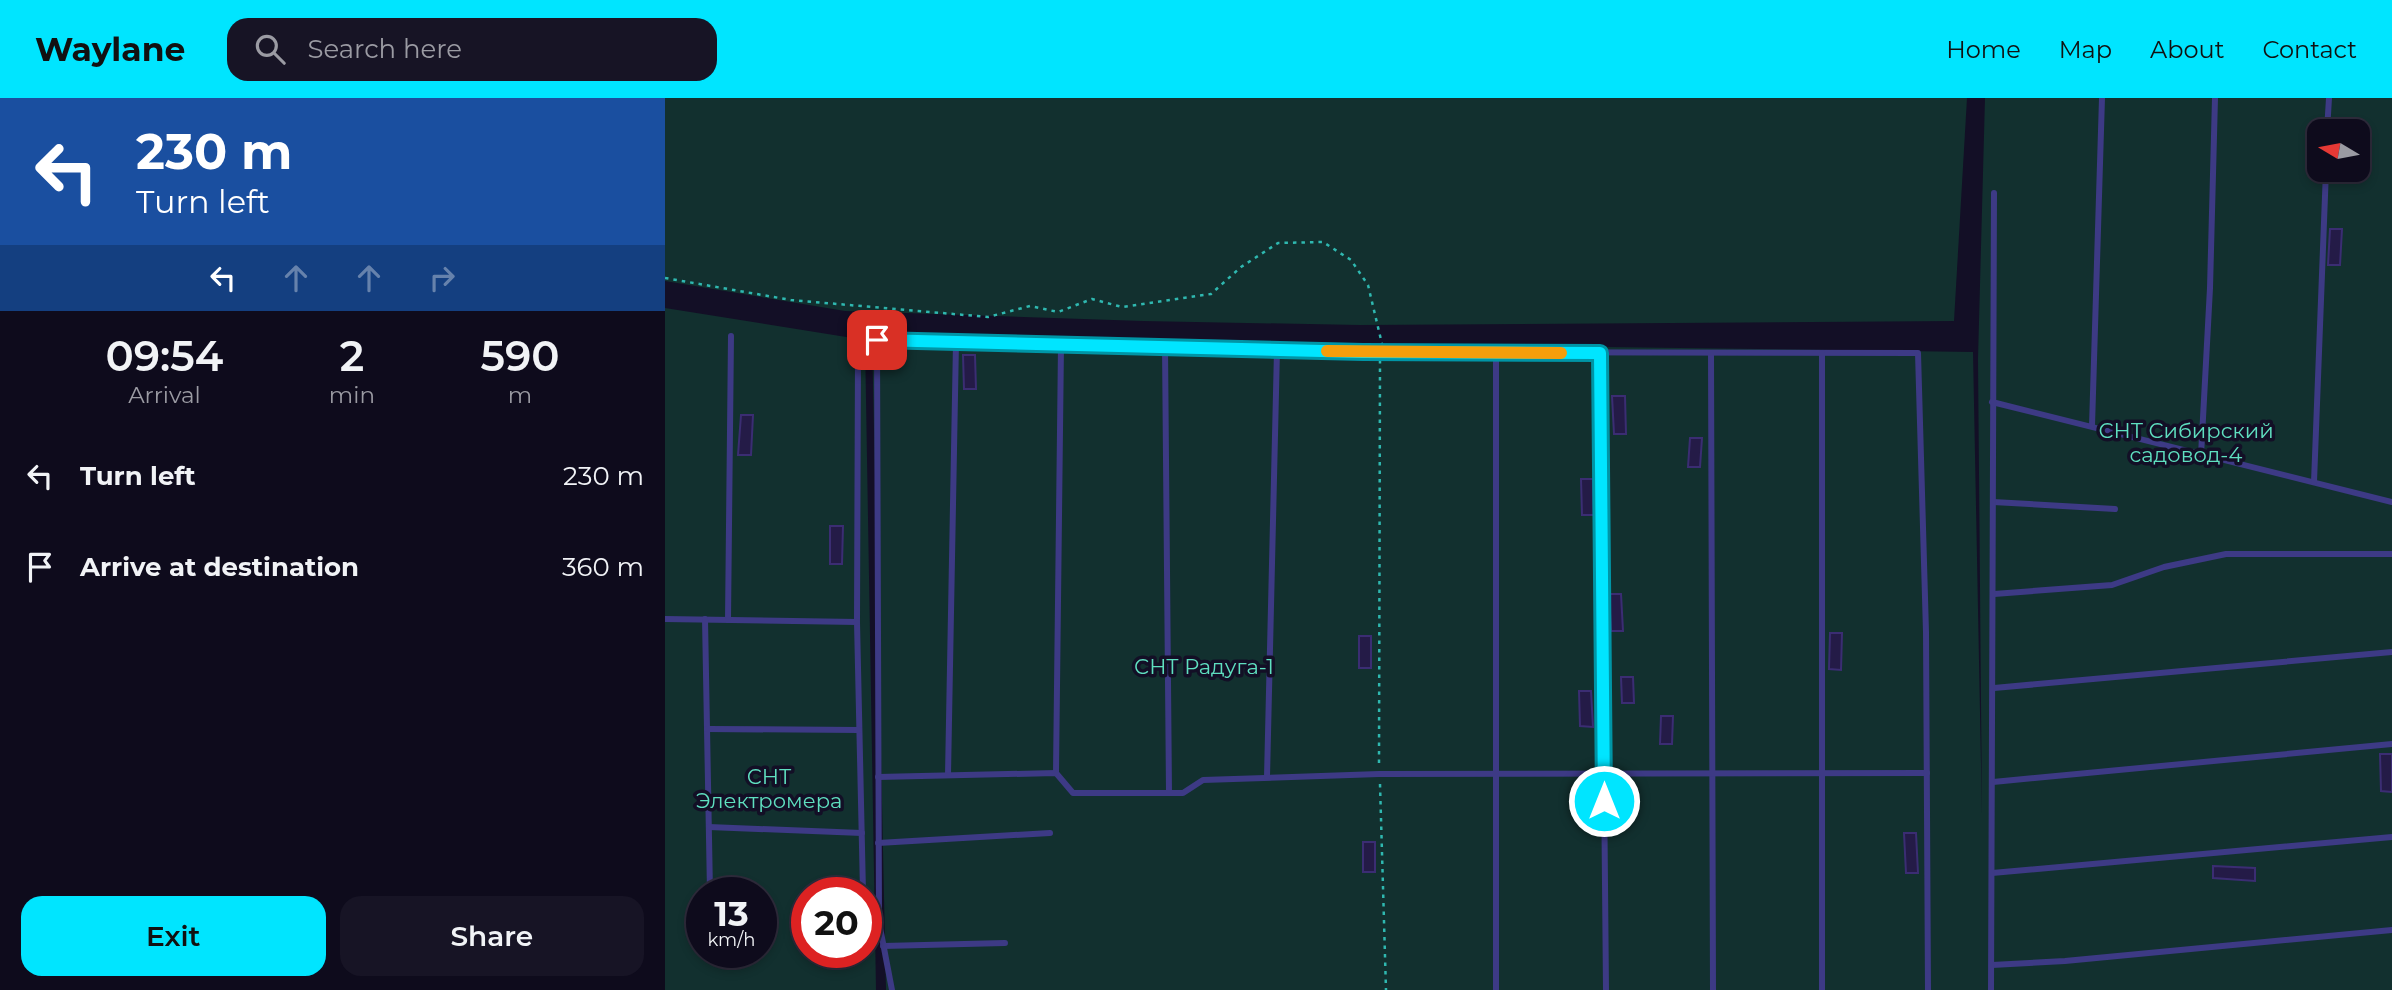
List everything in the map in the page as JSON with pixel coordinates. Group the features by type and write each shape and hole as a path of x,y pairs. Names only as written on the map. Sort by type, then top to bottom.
{"lane":[{"path":"2092,426 2102,98"},
{"path":"2201,455 2210,288 2215,98"},
{"path":"2328,119 2329,98"},
{"path":"2314,482 2326,182"},
{"path":"1991,990 1994,193"},
{"path":"728,620 731,336"},
{"path":"892,990 879,922 877,340 1381,352 1918,353 1927,773 1928,990"},
{"path":"948,775 956,342"},
{"path":"1061,345 1056,773 1073,793 1183,793 1203,780 1379,774 1927,773"},
{"path":"1165,347 1168,793"},
{"path":"1268,777 1277,350"},
{"path":"1496,353 1496,990"},
{"path":"1600,353 1606,990"},
{"path":"1711,353 1713,990"},
{"path":"1822,353 1822,990"},
{"path":"858,356 857,622 863,877"},
{"path":"1992,402 2392,502"},
{"path":"1993,502 2115,509"},
{"path":"1994,594 2112,585 2164,567 2226,554 2392,554"},
{"path":"665,619 857,622"},
{"path":"705,619 710,877"},
{"path":"1994,688 2392,652"},
{"path":"707,729 859,730"},
{"path":"1993,782 2392,744"},
{"path":"878,777 1056,773"},
{"path":"709,827 862,833"},
{"path":"878,843 1050,833"},
{"path":"1992,873 2392,837"},
{"path":"1992,965 2065,961 2392,930"},
{"path":"883,946 1005,943"}],"path":[{"path":"665,278 791,300 988,317 1030,306 1058,312 1092,299 1122,307 1212,294 1241,267 1278,243 1323,242 1351,260 1368,285 1383,338 1379,774 1386,990"}],"green space":[{"path":"665,98 1967,98 1954,321 1360,325 1143,321 845,311 665,281"},
{"name":"СНТ Радуга-1","path":"1985,98 2392,98 2392,990 886,990 872,337 1973,352 1982,815 1978,359"},
{"name":"СНТ Электромера","path":"665,308 865,340 874,877 791,877 791,968 876,968 876,990 665,990"}],"building":[{"path":"2330,229 2342,229 2340,265 2328,265"},
{"path":"963,355 975,355 976,389 964,389"},
{"path":"1612,396 1625,396 1626,434 1614,434"},
{"path":"741,415 753,415 751,455 738,455"},
{"path":"1690,438 1702,438 1700,467 1688,467"},
{"path":"1581,479 1593,479 1594,515 1582,515"},
{"path":"830,526 843,526 842,564 830,564"},
{"path":"1609,594 1621,594 1623,631 1611,631"},
{"path":"1830,633 1842,633 1841,670 1829,669"},
{"path":"1359,636 1371,636 1371,668 1359,668"},
{"path":"1621,677 1633,677 1634,703 1622,703"},
{"path":"1579,691 1591,691 1593,727 1580,726"},
{"path":"1661,716 1673,716 1672,744 1660,744"},
{"path":"2380,754 2392,754 2392,792 2381,791"},
{"path":"1904,833 1916,833 1918,873 1906,873"},
{"path":"1363,842 1375,842 1375,872 1363,872"},
{"path":"2213,866 2255,868 2255,881 2213,878"}],"slow traffic":[{"path":"1327,351 1561,353"}],"route":[{"path":"877,340 1363,352 1600,353 1604,801"}],"park label":[{"name":"СНТ Сибирский садовод-4","path":"2186,442"}]}
